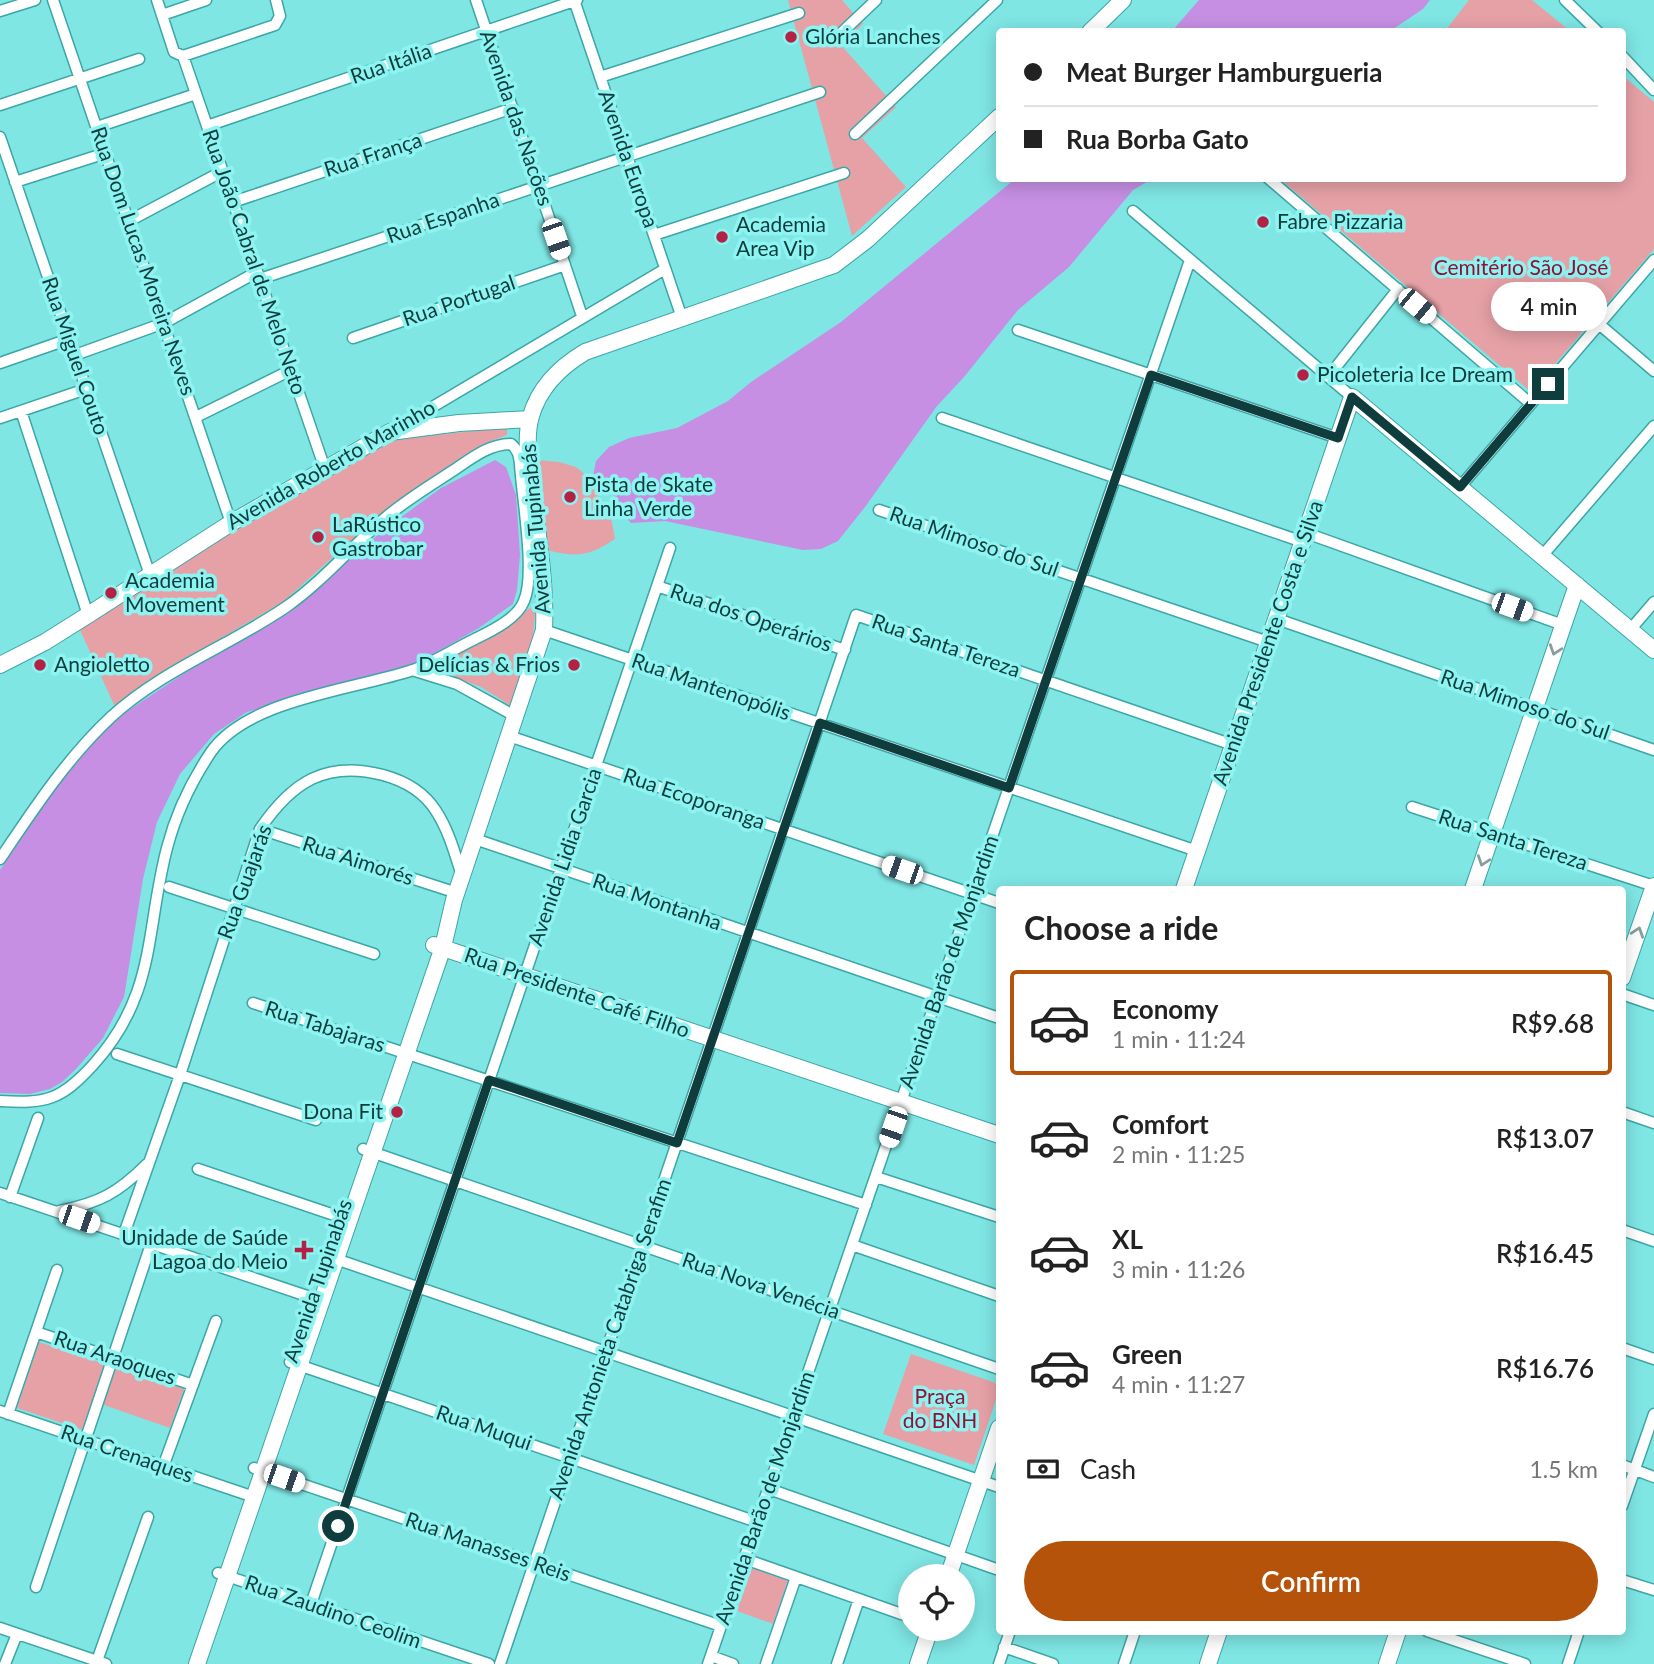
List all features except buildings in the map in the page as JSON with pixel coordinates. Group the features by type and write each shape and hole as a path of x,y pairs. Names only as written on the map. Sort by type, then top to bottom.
{"main road":[{"path":"1094,28 1123,0"},
{"name":"Avenida Tupinabás","path":"187,1664 223,1574 259,1470 456,896 544,630 544,593 528,455 530,419 534,407 550,381 571,360 605,344 834,265 878,230 996,120"},
{"path":"1352,397 1654,650"},
{"name":"Avenida Presidente Costa e Silva","path":"1185,886 1352,397"},
{"path":"390,432 459,423 530,419"},
{"name":"Avenida Roberto Marinho","path":"0,665 89,615 231,523 390,432"},
{"path":"1474,886 1577,585"},
{"path":"1626,966 1654,886"},
{"name":"Rua Presidente Café Filho","path":"438,946 996,1134"},
{"path":"953,1564 996,1436"},
{"name":"Avenida Tupinabás","path":"197,1664 223,1574"},
{"path":"1208,1664 1218,1635"},
{"path":"1387,1664 1397,1635"},
{"path":"918,1664 926,1641"}],"street":[{"path":"0,11 35,0"},
{"name":"Rua Dom Lucas Moreira Neves","path":"53,0 231,523"},
{"name":"Rua João Cabral de Melo Neto","path":"157,0 174,52 183,56 325,469"},
{"path":"162,15 206,0"},
{"path":"183,56 275,25 281,16 276,0"},
{"name":"Avenida das Nacões","path":"477,0 582,316"},
{"name":"Rua Itália","path":"207,126 575,0"},
{"name":"Avenida Europa","path":"575,0 682,318"},
{"path":"837,37 876,0"},
{"path":"855,134 997,0"},
{"path":"1565,0 1594,28"},
{"path":"600,77 799,13"},
{"path":"0,105 139,59"},
{"path":"1626,60 1654,90"},
{"name":"Rua Espanha","path":"75,355 164,323 258,276 820,93"},
{"path":"97,127 196,94"},
{"name":"Rua França","path":"233,202 513,108"},
{"name":"Rua Miguel Couto","path":"0,138 150,575"},
{"path":"15,182 106,153"},
{"path":"129,221 222,171"},
{"path":"654,235 844,173"},
{"path":"1273,182 1531,404"},
{"path":"1133,211 1352,397"},
{"name":"Avenida Barão de Monjardim","path":"710,1660 1190,260"},
{"path":"1460,487 1654,260"},
{"name":"Rua Portugal","path":"352,338 565,265"},
{"name":"Avenida Roberto Marinho","path":"390,432 665,268"},
{"path":"1328,376 1398,289"},
{"path":"1599,324 1654,371"},
{"path":"1017,330 1338,438"},
{"path":"0,363 69,339"},
{"path":"196,418 291,370"},
{"path":"0,418 86,389"},
{"path":"21,411 89,615"},
{"path":"942,418 1115,478 1563,625"},
{"path":"1542,556 1654,426"},
{"path":"0,859 55,779 111,716 181,668 287,607 387,517 487,449 511,444 519,452 529,566 523,604 486,634 412,670 264,711 231,731 215,746 198,772 175,821 166,850 142,981 121,1028 107,1050 83,1076 64,1091 40,1102 0,1101"},
{"name":"Rua Mimoso do Sul","path":"879,510 1268,642"},
{"name":"Avenida Lidia Garcia","path":"311,1604 670,548"},
{"name":"Rua dos Operários","path":"657,586 845,650"},
{"path":"1630,630 1654,602"},
{"name":"Rua Santa Tereza","path":"856,615 1233,745"},
{"name":"Avenida Antonieta Catabriga Serafim","path":"500,1664 856,615"},
{"name":"Rua Mimoso do Sul","path":"1277,619 1654,750"},
{"name":"Rua Mantenopólis","path":"544,630 1197,851"},
{"path":"412,670 457,684 515,716"},
{"name":"Rua Ecoporanga","path":"509,736 996,902"},
{"name":"Rua Guajarás","path":"124,1234 180,1075 260,829 274,807 294,789 316,775 341,769 371,772 402,780 420,793 435,809 449,834 462,876"},
{"name":"Rua Santa Tereza","path":"1412,807 1654,886"},
{"name":"Rua Aimorés","path":"260,829 456,896"},
{"name":"Rua Montanha","path":"475,839 996,1017"},
{"path":"169,887 374,954"},
{"path":"1626,995 1654,1005"},
{"name":"Rua Tabajaras","path":"253,1003 866,1205"},
{"path":"117,1054 316,1120"},
{"path":"1626,1113 1654,1123"},
{"path":"5,1195 38,1118"},
{"name":"Rua Nova Venécia","path":"368,1151 996,1368"},
{"name":"Rua Guajarás","path":"5,1195 56,1211 93,1203 110,1196 127,1184 149,1162"},
{"path":"198,1169 345,1218"},
{"path":"876,1177 996,1216"},
{"path":"56,1211 317,1300"},
{"path":"1626,1231 1654,1241"},
{"path":"36,1587 151,1244"},
{"path":"852,1245 996,1295"},
{"path":"331,1257 996,1486"},
{"path":"4,1412 57,1270"},
{"path":"163,1466 216,1321"},
{"name":"Rua Araoques","path":"36,1332 193,1385"},
{"path":"1626,1349 1654,1359"},
{"name":"Rua Muqui","path":"295,1364 757,1521"},
{"name":"Rua Crenaques","path":"4,1412 250,1496"},
{"path":"1626,1495 1654,1414"},
{"path":"1626,1467 1654,1476"},
{"name":"Rua Manasses Reis","path":"259,1470 721,1626"},
{"path":"769,1489 996,1569"},
{"path":"0,1628 102,1662 148,1517"},
{"path":"745,1559 898,1613"},
{"name":"Rua Zaudino Ceolim","path":"223,1574 489,1664"},
{"path":"766,1664 796,1577"},
{"path":"1626,1581 1654,1590"},
{"path":"837,1664 859,1599"},
{"path":"5,1664 17,1633"},
{"path":"999,1664 1008,1635"},
{"path":"1124,1664 1134,1635"},
{"path":"1439,1635 1525,1664"},
{"path":"1568,1664 1578,1635"},
{"path":"1004,1647 1049,1663"},
{"path":"710,1660 733,1664"}],"green space":[{"path":"788,0 842,0 863,24 841,45 896,107 862,138 906,187 852,236"},
{"path":"1469,0 1532,0 1566,28 1447,28"},
{"name":"Cemitério São José","path":"1626,78 1654,102 1654,249 1531,392 1284,182 1626,182"},
{"path":"507,429 507,435 466,455 384,511 283,602 175,665 115,707 80,630 246,522 364,454 396,439"},
{"name":"Pista de Skate Linha Verde","path":"536,460 576,467 587,476 611,517 615,539 583,554 547,550"},
{"path":"536,603 533,639 511,706 481,687 432,669 509,625"},
{"path":"39,1342 104,1364 83,1430 17,1408"},
{"name":"Praça do BNH","path":"911,1354 996,1383 996,1400 974,1465 883,1434"},
{"path":"114,1365 184,1389 170,1428 101,1404"},
{"path":"752,1568 788,1580 773,1624 737,1611"}],"shaded area":[{"path":"1199,0 1430,0 1423,9 1394,28 1175,28"},
{"path":"1011,182 1147,182 1133,190 1069,267 1018,310 937,406 838,541 821,549 803,550 665,521 631,523 623,514 617,499 593,476 596,461 609,447 629,438 677,428 728,401 751,382 841,322"},
{"path":"495,460 506,467 516,495 520,555 513,604 479,628 419,662 359,682 247,712 214,734 180,774 157,822 143,879 124,997 103,1038 76,1069 50,1089 30,1094 0,1093 0,870 57,786 105,730 126,712 195,666 294,609 381,532 441,488"}],"place":[{"name":"Glória Lanches","path":"791,37"},
{"name":"Fabre Pizzaria","path":"1263,222"},
{"name":"Academia Area Vip","path":"722,237"},
{"name":"Picoleteria Ice Dream","path":"1303,375"},
{"name":"Pista de Skate Linha Verde","path":"570,497"},
{"name":"LaRústico Gastrobar","path":"318,537"},
{"name":"Academia Movement","path":"111,593"},
{"name":"Angioletto","path":"40,665"},
{"name":"Delícias & Frios","path":"574,665"},
{"name":"Dona Fit","path":"397,1112"},
{"name":"Unidade de Saúde Lagoa do Meio","path":"304,1250"}],"route":[{"path":"338,1526 489,1080 677,1143 820,723 1009,788 1151,375 1338,438 1352,397 1460,487 1548,384"}]}
